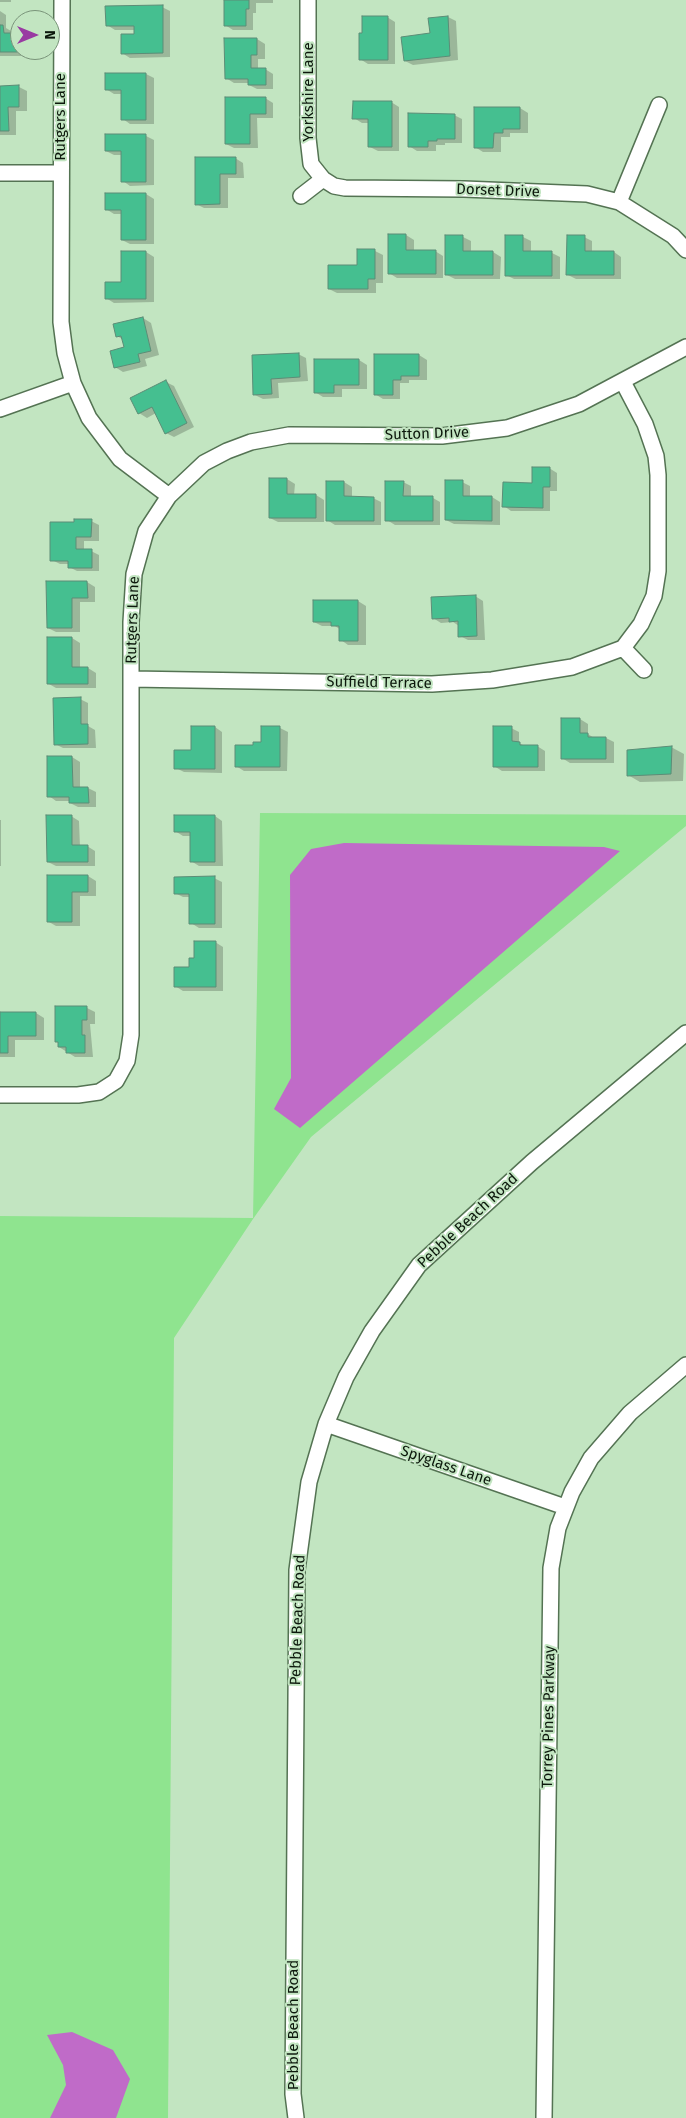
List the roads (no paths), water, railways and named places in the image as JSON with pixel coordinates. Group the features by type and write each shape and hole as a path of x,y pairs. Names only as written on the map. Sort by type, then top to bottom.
{"street":[{"name":"Rutgers Lane","path":"0,1095 78,1095 99,1092 116,1081 127,1061 131,1035 131,622 134,574 146,532 169,496 120,459 88,418 73,383 66,353 61,322 62,0"},
{"name":"Yorkshire Lane","path":"308,0 308,138 311,164 323,179"},
{"path":"619,202 659,105"},
{"name":"Rutgers Lane","path":"0,173 60,173"},
{"path":"301,196 323,179"},
{"name":"Dorset Drive","path":"323,179 334,186 345,188 464,189 578,194 619,202 673,236 686,250"},
{"name":"Sutton Drive","path":"169,496 204,463 227,451 251,442 289,435 442,436 507,428 579,404 686,348"},
{"path":"624,382 646,424 656,456 658,475 658,571 654,596 641,624 623,648 644,670"},
{"path":"0,409 73,383"},
{"name":"Suffield Terrace","path":"132,679 432,684 492,680 572,667 623,648"},
{"name":"Pebble Beach Road","path":"296,2118 293,2094 297,1570 309,1482 326,1424 346,1378 372,1331 420,1264 532,1162 686,1033"},
{"name":"Torrey Pines Parkway","path":"544,2118 551,1568 558,1528 565,1507 591,1458 630,1413 686,1365"},
{"name":"Spyglass Lane","path":"326,1424 565,1507"}]}
